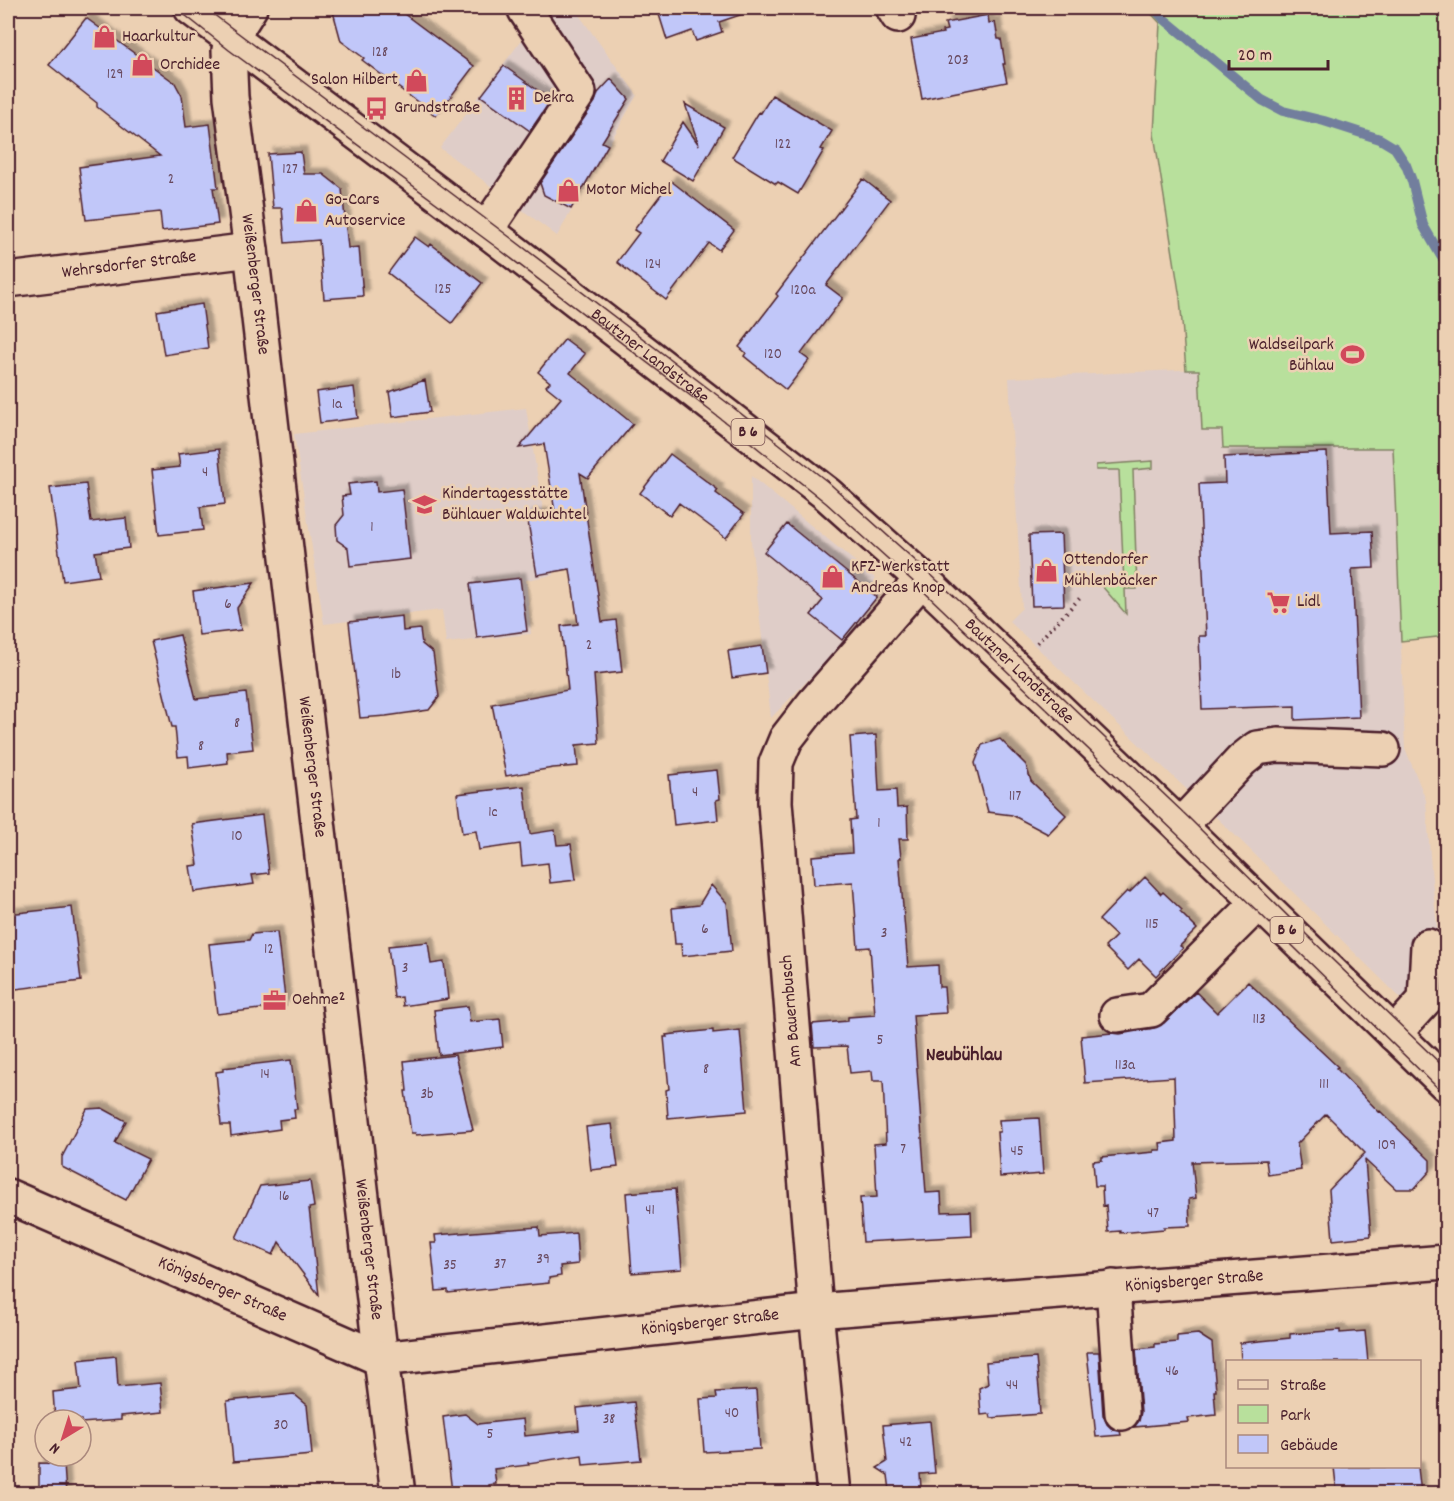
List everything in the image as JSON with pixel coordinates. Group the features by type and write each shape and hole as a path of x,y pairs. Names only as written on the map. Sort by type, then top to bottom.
{"street":[{"name":"Bautzner Landstraße","path":"191,8 486,230 817,486 922,579 1015,667 1446,1084"},
{"path":"231,38 250,8"},
{"path":"486,230 579,92 525,10"},
{"name":"Weißenberger Straße","path":"231,38 229,50 231,97 398,1494"},
{"name":"Wehrsdorfer Straße","path":"8,280 251,250"},
{"name":"Am Bauernbusch","path":"834,1494 816,1311 775,802 776,763 786,738 922,579"},
{"path":"1180,826 1242,760 1257,748 1278,745 1383,749"},
{"path":"1117,1015 1151,1010 1258,903"},
{"path":"1394,1034 1425,1000 1428,946"},
{"name":"Königsberger Straße","path":"8,1196 381,1359 816,1311 1446,1262"},
{"path":"1113,1287 1122,1413"}],"path":[{"path":"1015,667 1080,598"}],"shaded area":[{"path":"505,8 574,8 637,95 557,236 440,148 527,33"},
{"path":"1199,369 1202,430 1222,430 1224,448 1393,448 1405,748 1426,800 1439,947 1436,1014 1428,1025 1239,839 1009,621 1022,608 1009,378"},
{"name":"Kindertagesstätte Bühlauer Waldwichtel","path":"526,408 554,575 526,580 531,634 446,643 442,610 324,624 294,434"},
{"path":"751,476 886,587 840,647 771,718 751,541"}],"green space":[{"name":"Waldseilpark Bühlau","path":"1146,8 1446,9 1446,636 1401,641 1393,448 1223,448 1222,430 1202,430 1199,370 1186,370 1180,298 1154,134 1160,23"},
{"path":"1153,461 1153,468 1133,470 1137,589 1125,589 1126,614 1101,585 1124,585 1119,470 1096,470 1096,465"}],"building":[{"path":"332,8 396,8 474,66 436,116 362,60 364,58 341,41"},
{"path":"657,8 748,8 749,12 719,22 722,32 696,41 692,31 667,40"},
{"path":"988,15 989,23 995,22 998,39 1001,39 1007,82 922,99 911,39 943,33 942,31 947,30 945,23"},
{"path":"86,18 175,83 182,96 186,127 210,124 218,188 213,188 218,224 162,231 160,212 86,220 79,167 160,156 97,107 97,103 49,65"},
{"name":"Dekra","path":"504,66 551,100 530,131 481,96"},
{"path":"611,79 629,99 602,142 608,145 571,209 544,195 540,183 595,102 598,93"},
{"path":"772,95 832,131 821,149 824,150 798,194 778,182 776,184 732,157"},
{"path":"685,104 724,127 693,181 660,161 683,122 699,145"},
{"path":"301,152 304,174 323,174 342,189 348,248 359,247 363,296 324,299 319,240 285,243 282,208 273,208 268,154"},
{"path":"863,179 890,200 826,285 843,298 801,354 809,360 786,390 744,356 746,353 739,347"},
{"path":"671,181 734,230 719,250 709,243 666,300 617,262 639,233 634,230"},
{"path":"415,237 429,247 431,244 482,283 452,323 388,273"},
{"path":"202,304 208,348 164,355 157,311"},
{"path":"565,339 585,354 570,373 633,424 588,478 580,473 602,622 616,620 622,672 594,675 599,743 576,745 578,766 506,776 492,704 568,690 561,626 578,624 570,569 537,575 527,516 555,512 544,444 519,448 561,398 546,386 550,382 538,372"},
{"path":"425,380 430,412 393,417 389,392"},
{"path":"354,387 358,418 320,423 316,392"},
{"path":"219,449 225,504 200,507 203,530 159,535 152,470 180,467 178,454"},
{"name":"Lidl","path":"1327,452 1331,533 1372,531 1374,568 1352,569 1359,717 1295,720 1295,706 1202,709 1199,636 1206,636 1199,484 1225,483 1224,457"},
{"path":"670,454 718,490 716,493 744,514 726,538 679,503 670,516 640,493"},
{"path":"376,481 377,492 402,489 410,559 350,566 348,548 337,540 336,525 344,515 342,496 350,495 348,484"},
{"path":"86,484 91,522 126,518 129,548 95,552 99,576 63,581 50,488"},
{"path":"787,524 877,597 842,640 811,615 823,600 764,552"},
{"name":"Ottendorfer Mühlenbäcker","path":"1061,534 1064,605 1032,606 1029,535"},
{"path":"520,578 527,631 477,638 470,584"},
{"path":"254,583 237,608 241,630 199,635 193,591"},
{"path":"402,616 403,631 420,629 422,644 433,653 439,697 429,710 360,718 349,622"},
{"path":"180,635 196,699 246,693 253,749 227,752 228,763 189,768 188,756 178,757 175,727 172,727 151,641"},
{"path":"762,646 766,673 732,678 728,651"},
{"path":"876,735 879,791 896,790 897,808 907,807 908,839 899,839 901,858 899,858 908,967 938,965 939,987 944,987 946,1013 913,1015 926,1193 941,1192 942,1212 971,1211 972,1236 863,1242 860,1198 877,1197 874,1144 886,1143 883,1081 873,1081 872,1071 850,1073 847,1046 814,1047 812,1024 848,1021 848,1017 875,1015 870,947 858,948 853,882 814,885 812,856 852,853 850,820 856,819 850,737"},
{"path":"1000,739 1026,765 1031,781 1066,815 1048,834 1012,815 988,812 975,763 982,745"},
{"path":"717,770 720,799 716,800 718,820 674,825 669,775"},
{"path":"524,786 530,834 555,830 557,845 571,844 576,880 550,883 548,863 522,866 520,844 479,850 476,831 462,833 457,794"},
{"path":"262,815 269,873 252,875 254,884 194,892 190,866 198,865 192,824"},
{"path":"1145,877 1161,894 1163,892 1182,910 1180,912 1197,929 1180,946 1183,948 1156,976 1139,959 1128,970 1105,947 1116,936 1099,920 1127,891 1129,893"},
{"path":"711,885 727,903 732,951 682,956 681,944 675,944 672,908 699,905"},
{"path":"72,907 81,981 8,990 8,914"},
{"path":"277,932 286,1006 217,1014 209,944 249,940 252,934"},
{"path":"428,942 431,964 444,962 448,999 403,1006 402,997 394,998 388,946"},
{"path":"1248,982 1338,1067 1336,1068 1379,1112 1430,1160 1430,1171 1414,1189 1396,1189 1365,1160 1371,1236 1333,1240 1329,1190 1365,1153 1326,1114 1297,1144 1301,1170 1268,1175 1266,1160 1192,1162 1196,1198 1189,1199 1190,1226 1120,1233 1120,1231 1108,1232 1102,1186 1095,1186 1093,1161 1102,1160 1102,1157 1154,1152 1154,1150 1161,1150 1160,1143 1176,1141 1174,1077 1085,1083 1081,1036 1120,1034 1154,1028 1164,1023 1196,992 1217,1013"},
{"path":"468,1006 470,1022 500,1019 503,1047 439,1055 434,1010"},
{"path":"713,1030 713,1033 740,1030 747,1111 668,1118 666,1090 669,1089 664,1037"},
{"path":"455,1055 473,1130 416,1135 411,1133 405,1091 407,1091 404,1061"},
{"path":"291,1060 297,1109 294,1109 295,1118 279,1120 280,1129 231,1136 230,1125 221,1125 216,1072 223,1071 223,1068"},
{"path":"102,1108 126,1121 115,1143 148,1159 126,1200 62,1167 62,1157 87,1109"},
{"path":"1039,1118 1043,1174 1000,1177 997,1132 1000,1132 999,1120"},
{"path":"612,1124 618,1167 591,1170 586,1127"},
{"path":"310,1181 314,1207 309,1208 319,1295 279,1242 273,1255 236,1238 260,1186"},
{"path":"675,1189 682,1269 632,1273 626,1193"},
{"path":"539,1227 540,1236 576,1233 578,1264 560,1266 561,1276 549,1278 549,1283 448,1293 448,1290 436,1291 431,1243 436,1243 435,1235"},
{"path":"1340,1330 1340,1333 1365,1331 1368,1360 1241,1360 1240,1343 1290,1338 1290,1334"},
{"path":"1198,1334 1212,1343 1216,1415 1188,1418 1189,1422 1134,1427 1139,1421 1141,1412 1136,1349 1177,1342 1177,1336"},
{"path":"1087,1352 1099,1352 1103,1415 1107,1424 1113,1430 1120,1431 1121,1435 1096,1437"},
{"path":"116,1356 118,1387 160,1383 163,1412 121,1416 121,1420 93,1422 93,1408 54,1408 53,1392 81,1389 78,1360"},
{"path":"1036,1358 1040,1414 991,1418 990,1414 981,1415 979,1388 988,1384 986,1362"},
{"path":"756,1390 760,1449 704,1452 700,1399 717,1398 716,1392"},
{"path":"294,1394 307,1405 312,1455 233,1462 227,1401"},
{"path":"634,1402 641,1460 583,1465 582,1455 528,1463 529,1465 494,1469 496,1484 489,1485 489,1488 452,1492 443,1417 465,1414 478,1424 523,1419 525,1436 579,1430 577,1408"},
{"path":"930,1421 935,1473 920,1474 921,1487 890,1491 888,1475 877,1468 887,1462 883,1425"},
{"path":"39,1468 64,1468 66,1494 39,1490"},
{"path":"1334,1468 1418,1468 1421,1494 1337,1494"}],"waterway":[{"path":"1154,8 1164,19 1262,100 1283,111 1380,139 1395,148 1406,165 1412,181 1423,225 1446,261"}],"tram line":[{"path":"176,8 229,50 500,250 730,426 826,503 917,585 1253,907 1446,1096"},
{"path":"205,8 511,238 828,482 1022,659 1446,1069"}],"place":[{"name":"Haarkultur","path":"104,37"},
{"name":"Orchidee","path":"142,65"},
{"name":"Salon Hilbert","path":"416,80"},
{"name":"Dekra","path":"516,98"},
{"name":"Grundstraße","path":"376,108"},
{"name":"Motor Michel","path":"568,190"},
{"name":"Go-Cars Autoservice","path":"307,210"},
{"name":"Waldseilpark Bühlau","path":"1352,355"},
{"name":"Kindertagesstätte Bühlauer Waldwichtel","path":"424,504"},
{"name":"Ottendorfer Mühlenbäcker","path":"1046,570"},
{"name":"KFZ-Werkstatt Andreas Knop","path":"833,577"},
{"name":"Lidl","path":"1279,602"},
{"name":"Oehme²","path":"274,1000"}],"district":[{"name":"Neubühlau","path":"964,1056"}]}
